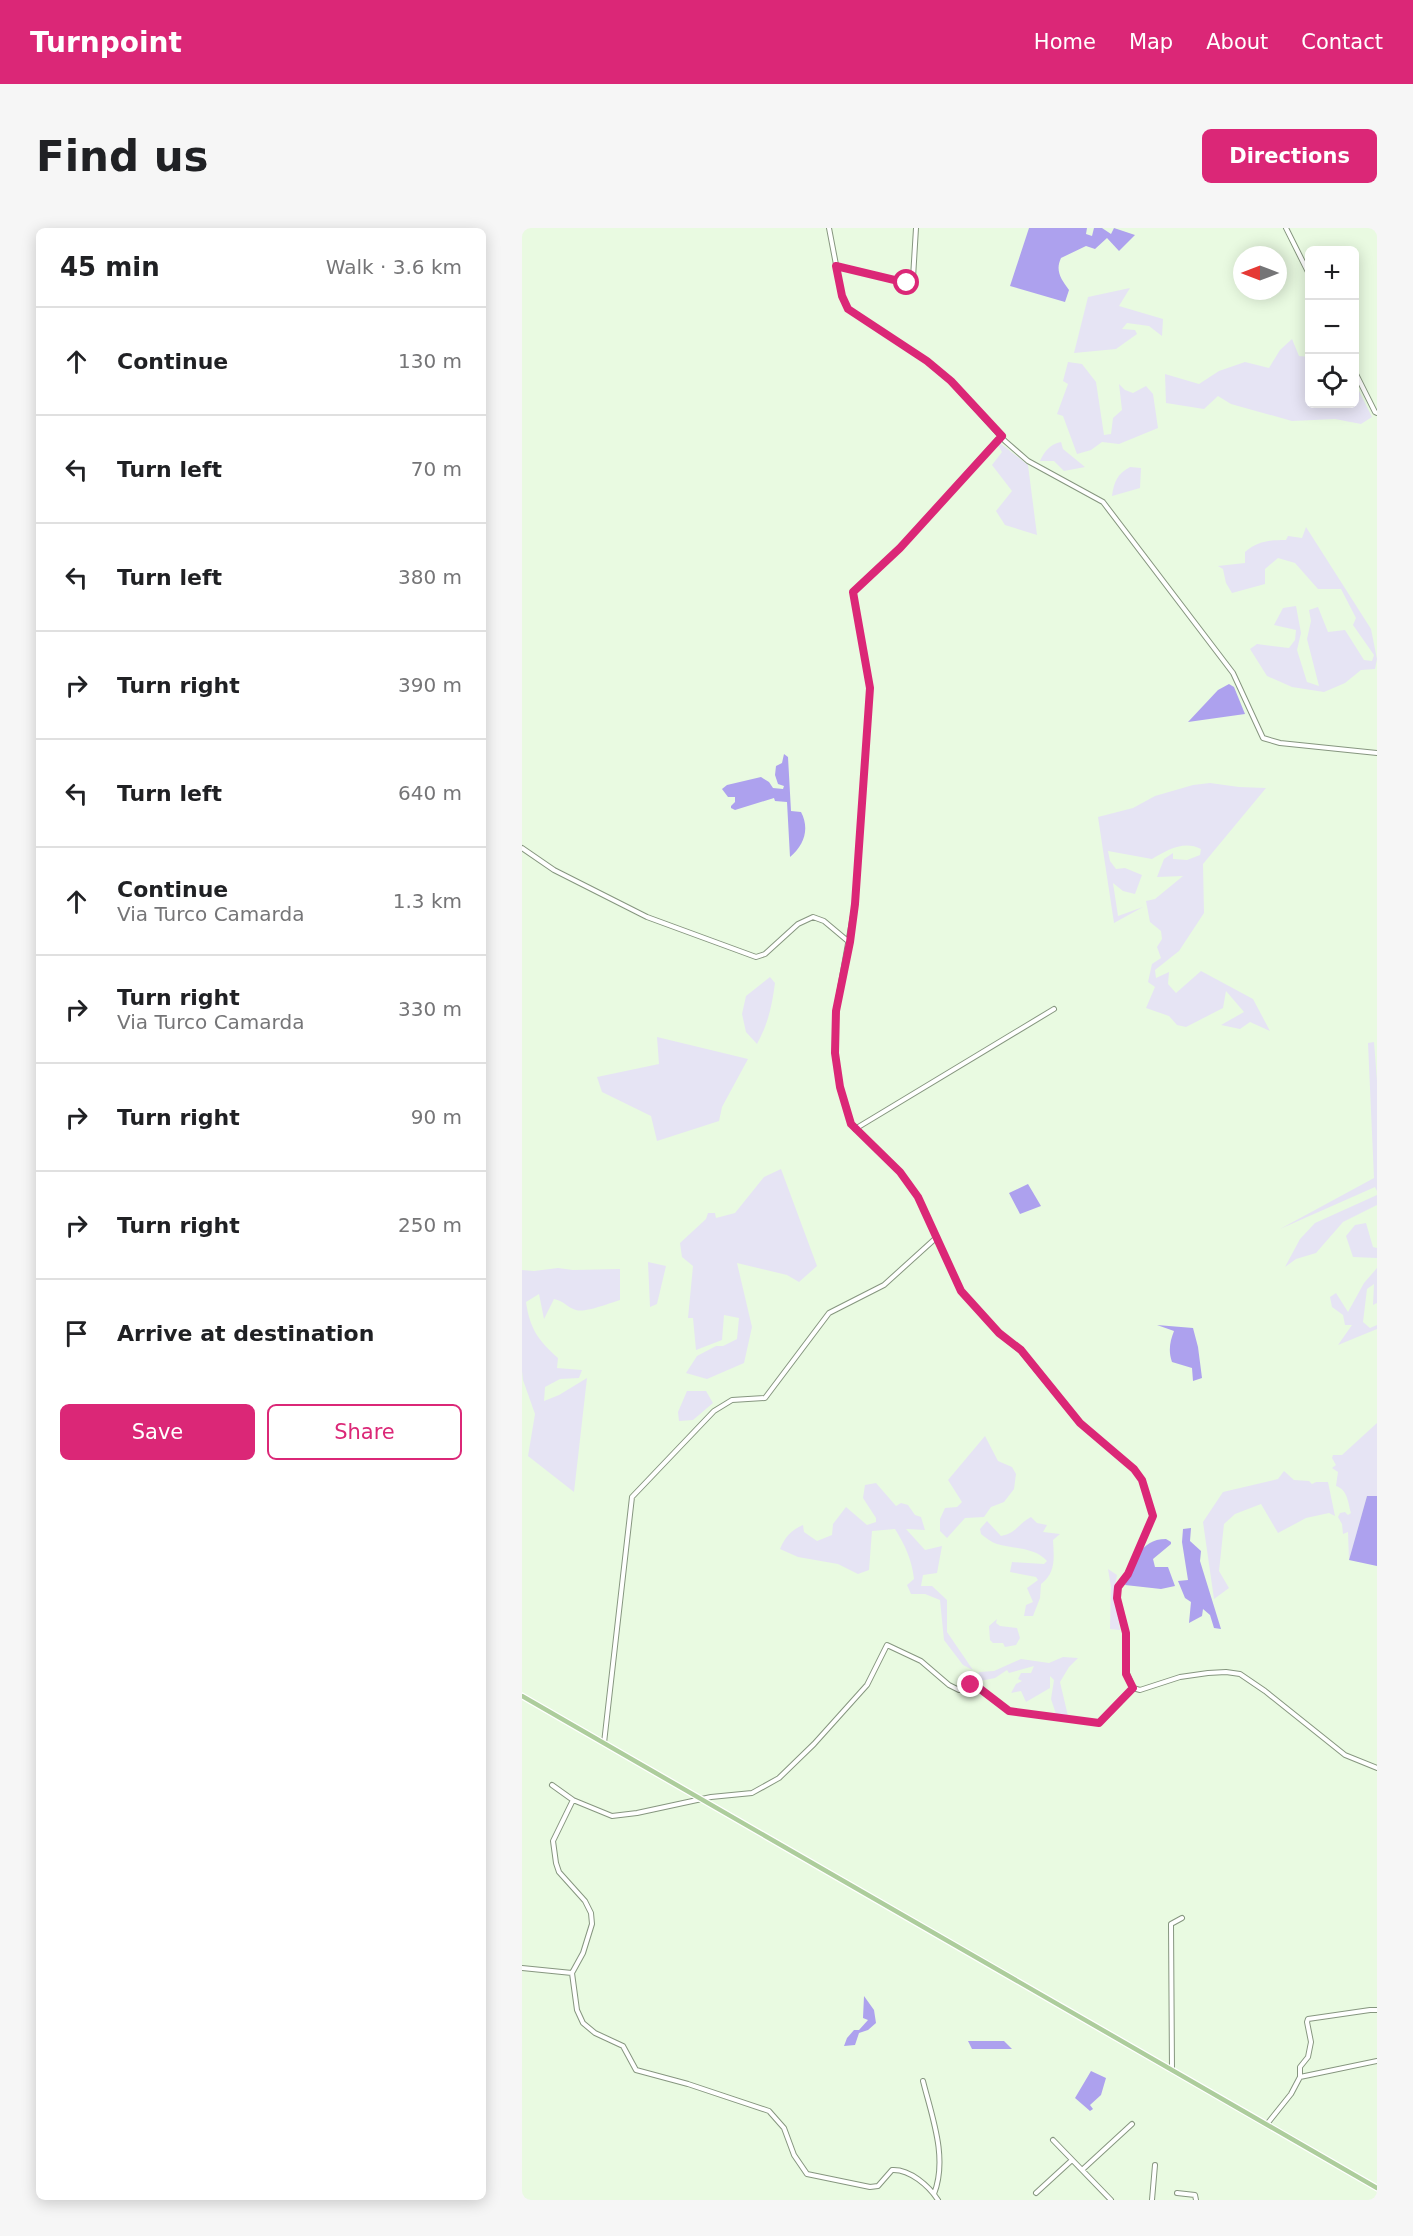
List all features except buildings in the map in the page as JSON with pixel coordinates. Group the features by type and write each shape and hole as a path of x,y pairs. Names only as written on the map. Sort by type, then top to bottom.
{"main road":[{"path":"522,1696 1377,2188"}],"street":[{"path":"829,228 844,303 854,315 927,361 951,381 1028,461 1103,502 1233,673 1263,738 1280,744 1377,753"},
{"path":"836,266 907,283 913,278 916,228"},
{"path":"1286,228 1305,266"},
{"path":"1359,380 1377,413"},
{"path":"1002,436 900,548 853,592 870,688 855,904 836,1011 835,1053 840,1087 851,1124 900,1172 922,1204 961,1291 999,1333 1021,1350 1080,1423 1134,1469 1142,1480 1153,1516 1128,1574 1121,1581 1117,1592 1126,1633 1125,1668 1133,1688"},
{"path":"522,848 554,870 647,917 756,957 765,954 798,924 813,917 824,921 850,942"},
{"path":"855,1129 1054,1009"},
{"path":"604,1743 632,1497 714,1411 732,1400 765,1398 829,1313 884,1285 937,1237"},
{"path":"552,1785 573,1800 612,1816 638,1813 701,1799 752,1793 779,1778 814,1744 867,1685 887,1644 921,1661 948,1685 959,1690 974,1685 1009,1711 1099,1723 1133,1688"},
{"path":"1133,1688 1140,1690 1180,1677 1208,1673 1240,1674 1265,1691 1345,1755 1377,1768"},
{"path":"573,1800 553,1841 559,1872 585,1901 591,1913 592,1924 584,1953 572,1973 577,2010 584,2023 595,2033 623,2046 636,2070 688,2084 769,2111 784,2128 794,2156 807,2174 870,2187 878,2186 892,2170 897,2170 912,2176 938,2200"},
{"path":"1172,2070 1170,1924 1182,1918"},
{"path":"522,1968 572,1973"},
{"path":"1267,2124 1291,2094 1300,2077 1300,2067 1310,2051 1308,2019 1377,2010"},
{"path":"1300,2077 1377,2061"},
{"path":"923,2081 939,2150 938,2184 934,2194"},
{"path":"1082,2170 1132,2124"},
{"path":"1053,2140 1112,2200"},
{"path":"1036,2193 1072,2160"},
{"path":"1152,2200 1155,2165"},
{"path":"1177,2193 1195,2195 1196,2200"}],"shaded area":[{"path":"1029,228 1087,228 1086,234 1092,236 1094,228 1102,228 1111,234 1114,228 1135,235 1119,251 1107,238 1095,249 1086,246 1061,258 1059,271 1069,290 1065,302 1010,286"},
{"path":"1130,288 1119,306 1163,319 1162,336 1149,326 1127,323 1122,329 1135,330 1137,334 1116,349 1074,353 1088,297"},
{"path":"1292,339 1299,356 1305,357 1305,408 1359,408 1359,391 1372,417 1361,424 1335,419 1292,421 1231,404 1218,396 1204,409 1166,403 1165,374 1199,384 1219,371 1245,362 1269,368 1280,350"},
{"path":"1068,362 1082,364 1096,382 1104,435 1111,434 1113,418 1122,410 1119,384 1125,390 1133,393 1146,386 1153,394 1158,428 1119,444 1102,442 1091,450 1077,454 1063,416 1057,414 1068,384 1063,381"},
{"path":"1061,442 1063,449 1085,467 1064,471 1054,461 1040,461 1048,449"},
{"path":"1000,443 1028,465 1037,535 1005,525 996,511 1012,491 992,465 1002,452 998,445"},
{"path":"1130,467 1141,468 1140,488 1112,496 1117,479"},
{"path":"1306,527 1371,629 1377,659 1375,669 1361,670 1345,683 1324,692 1292,687 1267,676 1250,649 1257,644 1289,648 1295,640 1296,630 1274,625 1283,608 1296,606 1301,633 1297,650 1307,682 1319,686 1307,639 1311,621 1309,610 1318,607 1328,632 1345,630 1364,660 1372,661 1374,655 1353,625 1356,618 1341,589 1318,589 1295,563 1278,558 1265,569 1265,584 1232,593 1226,583 1223,569 1218,566 1245,563 1245,552 1259,543 1286,540 1288,536 1302,538"},
{"path":"1229,684 1234,687 1245,714 1188,722 1218,690"},
{"path":"784,754 788,757 791,811 801,812 805,825 802,842 790,857 787,802 775,801 774,798 735,810 731,806 735,802 735,797 728,797 722,789 727,785 761,777 773,788 783,789 784,786 778,784 775,775 776,766 782,763"},
{"path":"1210,783 1266,788 1203,864 1204,913 1179,951 1155,970 1156,978 1169,972 1168,984 1176,993 1201,971 1253,999 1270,1031 1250,1022 1240,1029 1221,1025 1244,1012 1226,991 1223,1008 1186,1027 1177,1025 1169,1016 1146,1008 1155,987 1148,982 1152,964 1161,958 1157,947 1162,939 1161,931 1150,922 1146,901 1155,899 1183,876 1157,877 1164,859 1173,853 1173,859 1187,860 1200,855 1201,849 1195,846 1182,846 1152,859 1108,851 1110,861 1116,869 1125,868 1142,875 1135,894 1123,891 1113,883 1118,916 1143,907 1114,923 1098,817 1133,808 1155,796 1193,785"},
{"path":"770,977 775,983 772,999 767,1022 757,1044 746,1032 742,1014 746,996"},
{"path":"657,1037 748,1059 722,1107 719,1121 657,1141 651,1116 602,1092 597,1077 659,1064"},
{"path":"1374,1042 1377,1081 1377,1191 1375,1187 1280,1229 1374,1178 1368,1043"},
{"path":"781,1169 817,1266 799,1282 787,1275 737,1263 752,1327 744,1363 707,1379 686,1373 697,1356 737,1339 739,1318 724,1315 722,1340 696,1350 693,1318 688,1318 693,1266 682,1257 680,1243 706,1219 708,1213 715,1213 716,1218 735,1213 764,1177"},
{"path":"1028,1184 1041,1206 1020,1214 1009,1193"},
{"path":"1377,1195 1377,1205 1343,1222 1316,1253 1296,1259 1285,1267 1300,1239 1315,1223"},
{"path":"1366,1223 1373,1247 1377,1248 1377,1258 1353,1257 1346,1236 1355,1225"},
{"path":"648,1262 666,1266 657,1304 650,1307"},
{"path":"1377,1268 1377,1303 1373,1305 1374,1284 1367,1289 1363,1322 1370,1328 1377,1325 1377,1329 1338,1345 1352,1325 1345,1325 1343,1315 1332,1307 1330,1297 1336,1293 1348,1312 1364,1283"},
{"path":"620,1269 620,1300 580,1311 554,1299 544,1319 539,1294 526,1302 536,1333 558,1358 557,1368 582,1370 579,1378 560,1379 545,1387 544,1401 587,1378 574,1492 528,1456 535,1414 522,1371 522,1270"},
{"path":"1157,1325 1193,1328 1202,1378 1193,1381 1192,1368 1172,1362 1170,1346 1174,1331"},
{"path":"687,1391 706,1391 713,1403 693,1420 679,1421 678,1412"},
{"path":"1377,1423 1377,1496 1367,1496 1349,1560 1348,1532 1343,1534 1342,1524 1338,1517 1340,1513 1345,1512 1348,1515 1351,1513 1343,1490 1336,1486 1338,1472 1332,1468 1336,1465 1332,1458 1333,1455 1342,1455"},
{"path":"985,1436 998,1461 1012,1467 1016,1474 1014,1489 1004,1502 991,1507 984,1517 965,1518 947,1538 940,1531 940,1519 945,1508 957,1507 962,1502 948,1480"},
{"path":"1284,1471 1294,1480 1309,1481 1312,1484 1328,1482 1335,1516 1329,1513 1306,1518 1278,1533 1261,1504 1235,1514 1224,1524 1219,1571 1229,1588 1214,1599 1203,1522 1223,1492 1278,1479"},
{"path":"876,1483 896,1506 901,1503 908,1505 915,1515 921,1517 925,1530 906,1529 925,1550 942,1546 937,1573 923,1575 921,1586 932,1586 947,1600 947,1632 973,1670 963,1665 944,1640 940,1600 925,1594 911,1594 907,1585 914,1579 912,1565 895,1529 872,1531 869,1570 858,1574 838,1564 798,1557 780,1549 789,1534 803,1525 804,1532 817,1541 832,1535 833,1524 846,1507 867,1525 876,1522 876,1518 863,1498 865,1485"},
{"path":"1367,1496 1377,1496 1377,1566 1349,1560"},
{"path":"1031,1517 1037,1523 1047,1525 1043,1532 1060,1534 1053,1540 1052,1570 1041,1584 1040,1598 1033,1616 1024,1616 1026,1605 1033,1602 1027,1588 1038,1580 1036,1577 1010,1572 1012,1562 1044,1564 1047,1561 1036,1553 993,1542 981,1534 980,1529 987,1521 1001,1536 1006,1535"},
{"path":"1191,1528 1190,1541 1201,1551 1200,1561 1221,1629 1214,1628 1210,1615 1203,1609 1202,1616 1189,1623 1191,1602 1185,1598 1178,1581 1188,1580 1182,1542 1183,1529"},
{"path":"1166,1539 1171,1544 1153,1559 1155,1567 1168,1567 1175,1586 1161,1589 1125,1585 1135,1561 1144,1548 1149,1543"},
{"path":"1108,1569 1117,1575 1114,1592 1120,1630 1110,1629 1111,1587"},
{"path":"997,1619 996,1623 1000,1626 1017,1628 1020,1638 1016,1645 1005,1647 1003,1643 993,1643 990,1640 989,1626"},
{"path":"1063,1657 1078,1658 1060,1682 1068,1716 1056,1714 1051,1699 1054,1680 1050,1676 1050,1688 1026,1702 1021,1691 1011,1693 1016,1684 1022,1681 1018,1679 1021,1673 1031,1673 1034,1666 1009,1673 1007,1670 995,1678 980,1681 979,1672 994,1671 1021,1659 1049,1663"},
{"path":"864,1996 874,2010 876,2023 868,2030 859,2033 855,2045 844,2046 854,2030 859,2030 868,2020 863,2018"},
{"path":"968,2041 1004,2041 1012,2049 972,2049"},
{"path":"1091,2071 1106,2078 1101,2095 1090,2105 1093,2109 1090,2111 1075,2098"}],"route":[{"path":"907,283 836,266 842,296 848,309 927,361 951,381 1002,436 900,548 853,592 870,688 855,904 836,1011 835,1053 840,1087 851,1124 900,1172 922,1204 961,1291 1000,1334 1021,1350 1080,1423 1134,1469 1142,1480 1153,1516 1128,1574 1121,1581 1117,1592 1126,1633 1125,1668 1133,1688 1099,1723 1009,1711 979,1688 971,1685"}]}
